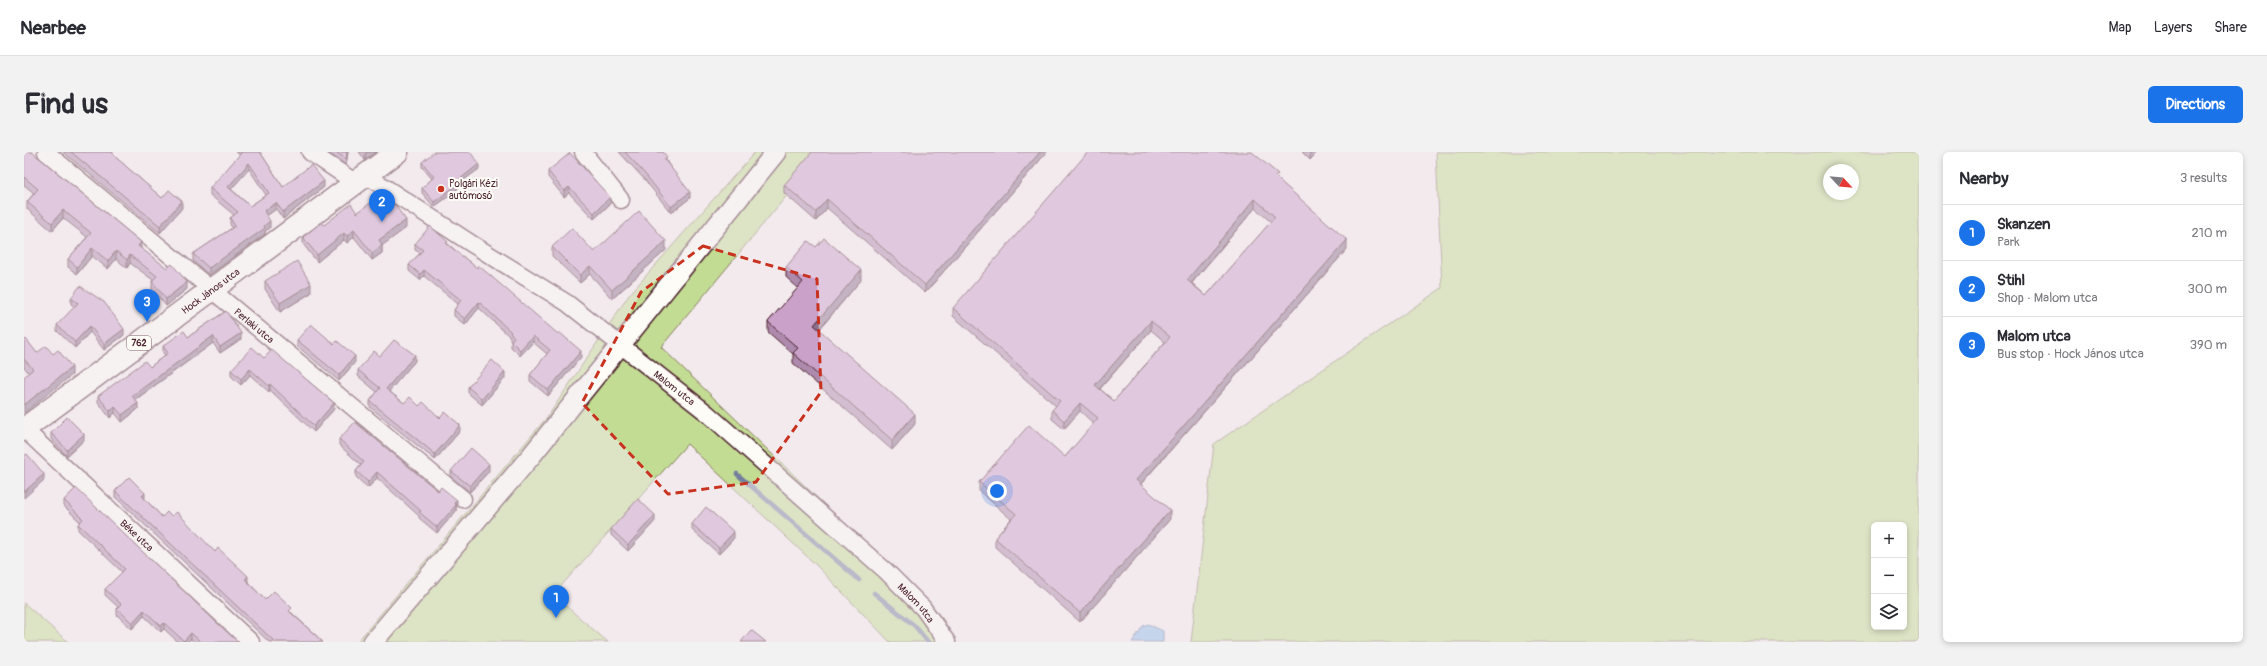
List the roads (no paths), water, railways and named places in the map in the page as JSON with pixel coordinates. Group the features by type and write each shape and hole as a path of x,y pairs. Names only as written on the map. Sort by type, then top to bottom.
{"main road":[{"name":"Hock János utca","path":"24,429 397,152"}],"street":[{"name":"Perlaki utca","path":"46,152 463,499"},
{"name":"Malom utca","path":"310,152 361,179 472,244 567,303 739,439 887,572 923,608 947,642"},
{"path":"583,152 621,200"},
{"path":"373,642 472,527 776,152"},
{"name":"Béke utca","path":"24,429 251,642"}],"water":[{"path":"1148,624 1163,631 1163,642 1132,642 1143,626"}],"waterway":[{"path":"737,474 859,580"},
{"path":"874,593 915,626 928,642"}],"place":[{"name":"Polgári Kézi autómosó","path":"441,189"},
{"name":"Stihl","path":"382,222"},
{"name":"Malom utca","path":"147,322"},
{"name":"Skanzen","path":"556,618"}]}
